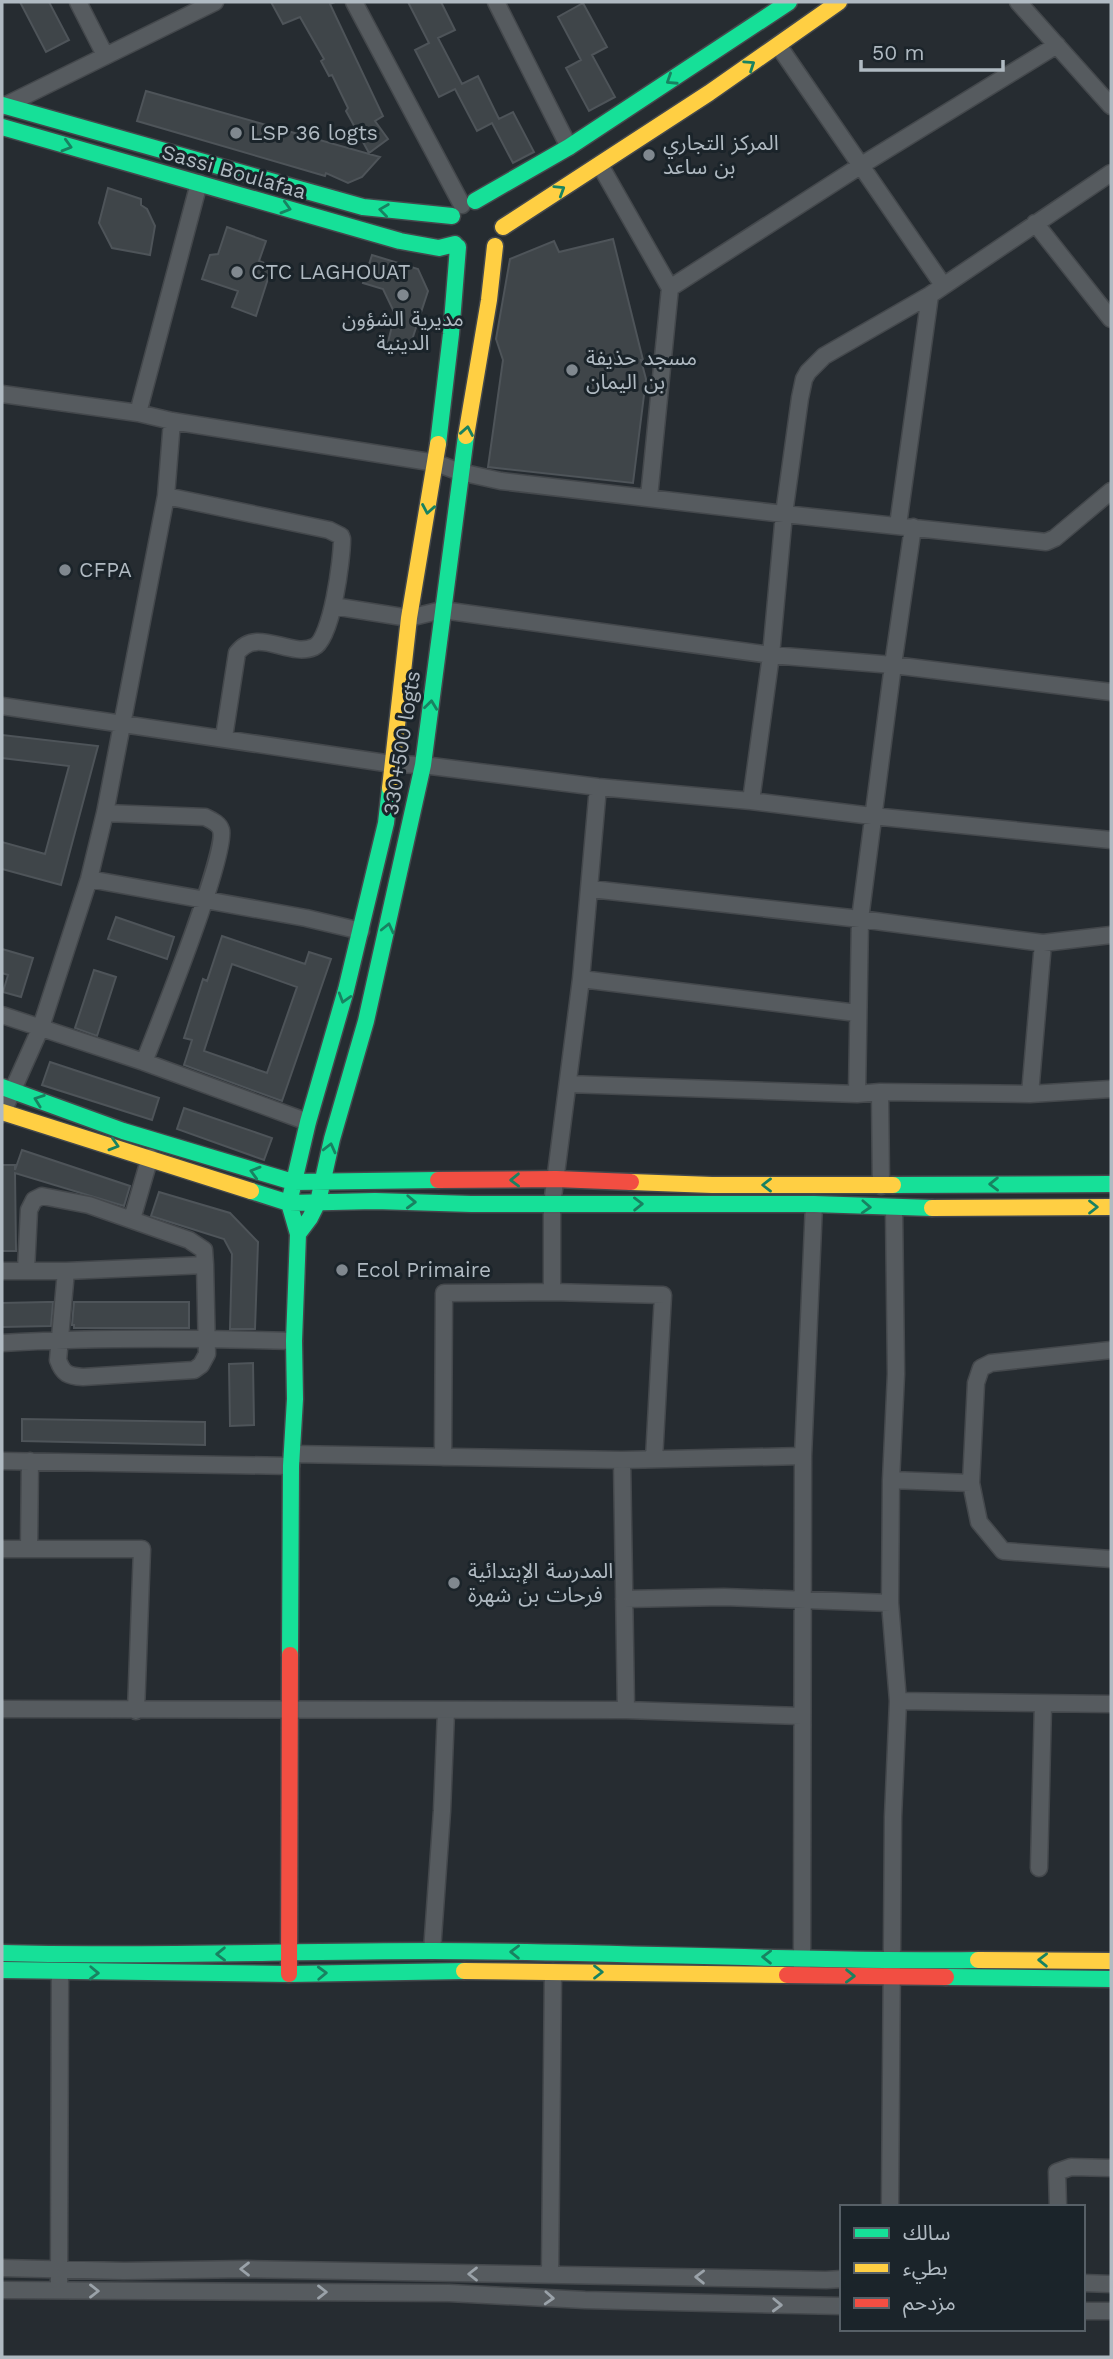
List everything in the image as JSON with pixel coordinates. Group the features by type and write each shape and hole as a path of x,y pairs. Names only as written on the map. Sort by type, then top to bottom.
{"street":[{"path":"78,2 105,55"},
{"path":"3,106 215,2"},
{"path":"289,1974 292,1460 295,1399 293,1341 298,1234 289,1203 361,931 386,823 410,618 436,463 451,334 472,249 502,234 480,211 354,2"},
{"path":"496,2 569,147"},
{"path":"472,249 450,232 569,147 789,2"},
{"path":"3,106 343,202 391,212 480,211 600,165 839,2"},
{"path":"1018,2 1111,106"},
{"path":"778,45 860,166 936,290 860,919 857,1094"},
{"path":"670,288 860,166 1057,45"},
{"name":"Sassi Boulafaa","path":"2,127 401,241 439,248 472,249"},
{"path":"600,165 670,288 649,497"},
{"path":"751,801 771,655 784,514 800,398 808,372 824,356 936,290 1111,173"},
{"path":"138,412 199,183"},
{"path":"1035,223 1111,318"},
{"name":"330+500 logts","path":"298,1234 318,1202 321,1182 366,1021 424,765 460,472 489,300 472,249"},
{"path":"2,394 138,412 172,421 436,463 460,472 501,481 1046,542 1064,532 1111,491"},
{"path":"172,421 166,496 124,725 89,879 41,1027 7,1089 2,1112 289,1203 375,1201 552,1205 814,1204 894,1208 1111,1207"},
{"path":"166,496 335,532 341,536 342,546 333,607 322,640 317,646 305,650 257,641 248,642 241,648 237,653 223,737"},
{"path":"333,607 410,618 442,610 771,655 892,665 1110,691"},
{"path":"2,706 392,764 424,765 598,788 751,801 872,817 1111,840"},
{"path":"552,1293 552,1205 582,979 598,788"},
{"path":"105,813 205,817 216,823 222,833 219,853 204,901 144,1062"},
{"path":"89,879 361,931"},
{"path":"591,889 860,919 1043,943 1111,935"},
{"path":"1030,1094 1043,943"},
{"path":"582,979 857,1013"},
{"path":"2,1015 144,1062 309,1122"},
{"path":"568,1084 857,1094 1030,1094 1111,1089"},
{"path":"7,1089 123,1131 293,1182 556,1180 712,1185 1111,1184"},
{"path":"880,1092 881,1186"},
{"path":"132,1219 150,1157"},
{"path":"26,1270 29,1210 34,1200 42,1196 58,1197 132,1219 189,1240 204,1250 207,1354 201,1365 194,1370 69,1376 62,1371 58,1360 66,1271"},
{"path":"802,1967 803,1456 814,1204"},
{"path":"890,2205 893,1817 898,1702 890,1603 891,1480 896,1374 894,1208"},
{"path":"2,1270 66,1271 205,1265"},
{"path":"443,1457 444,1293 552,1293 663,1295 654,1459"},
{"path":"2,1343 59,1339 205,1338 293,1341"},
{"path":"1111,1350 991,1363 981,1368 976,1383 971,1483 979,1522 1003,1551 1111,1559"},
{"path":"2,1461 443,1457 622,1460 803,1456"},
{"path":"622,1460 626,1710"},
{"path":"29,1549 30,1461"},
{"path":"891,1480 971,1483"},
{"path":"2,1549 142,1549 136,1711"},
{"path":"624,1600 724,1597 890,1603"},
{"path":"898,1702 1111,1704"},
{"path":"1039,1868 1043,1704"},
{"path":"2,1709 626,1710 801,1716"},
{"path":"432,1951 446,1711"},
{"path":"2,1953 107,1956 432,1951 802,1967"},
{"path":"892,1968 1111,1961"},
{"path":"2,1970 289,1974 802,1967 892,1968 1111,1979"},
{"path":"59,2291 60,1971"},
{"path":"550,2274 553,1972"},
{"path":"1058,2205 1057,2172 1071,2167 1111,2168"},
{"path":"2,2268 60,2271 247,2269 840,2279"},
{"path":"1085,2283 1111,2284"},
{"path":"2,2290 449,2292 586,2300 840,2306"},
{"path":"1085,2311 1111,2311"}],"building":[{"path":"20,2 49,2 69,40 46,52"},
{"path":"271,2 335,2 330,4 383,116 375,121 388,139 369,153 346,111 348,108 332,75 329,76 321,61 324,59 300,17 283,24"},
{"path":"408,2 441,2 455,30 438,38 462,84 478,76 499,119 513,112 534,152 513,163 492,123 477,131 455,89 439,97 415,50 429,43"},
{"path":"583,3 607,47 592,55 615,97 589,111 566,68 581,60 558,17"},
{"name":"LSP 36 logts","path":"146,91 380,157 362,177 348,183 326,173 325,176 137,121"},
{"path":"108,188 141,199 141,205 147,209 155,226 150,255 112,248 99,223"},
{"name":"CTC LAGHOUAT","path":"227,227 266,241 259,261 272,266 256,316 232,307 238,291 202,279 210,255 218,254"},
{"name":"مسجد حذيفة بن اليمان","path":"613,239 646,379 633,483 488,467 503,360 496,339 510,259 554,241 559,252"},
{"path":"372,255 418,269 428,291 409,349 388,342 395,314 383,289 363,283"},
{"path":"2,735 98,746 61,885 2,869 2,842 45,854 69,766 2,758"},
{"path":"116,917 174,937 167,959 108,939"},
{"path":"222,936 305,964 309,952 331,959 282,1101 184,1065 192,1040 184,1038 203,979 207,981","holes":["232,964 297,987 267,1073 204,1051"]},
{"path":"2,949 33,958 21,997 3,992 8,975 2,973"},
{"path":"94,970 116,977 97,1036 75,1028"},
{"path":"50,1062 159,1098 152,1120 42,1085"},
{"path":"184,1108 272,1138 264,1160 177,1129"},
{"path":"22,1150 130,1186 124,1206 15,1173 16,1251 2,1251 2,1165 15,1165 15,1170"},
{"path":"159,1192 230,1213 258,1242 255,1329 230,1329 232,1254 224,1239 151,1216"},
{"path":"53,1302 51,1326 2,1327 2,1303"},
{"path":"74,1302 189,1302 189,1328 74,1328"},
{"path":"253,1363 254,1425 230,1426 229,1364"},
{"path":"22,1419 205,1422 205,1445 22,1441"}],"traffic: fast":[{"path":"475,201 569,147 789,2"},
{"path":"2,105 363,207 452,216"},
{"path":"2,127 400,241 439,248 455,244"},
{"path":"438,444 458,247"},
{"path":"298,1234 318,1202 332,1139 366,1021 423,765 466,436"},
{"path":"290,1655 291,1466 298,1234 289,1203 308,1122 346,990 386,823 390,788"},
{"path":"2,1087 123,1131 293,1182 438,1180"},
{"path":"893,1185 1111,1184"},
{"path":"251,1191 289,1203 375,1201 471,1204 814,1204 932,1208"},
{"path":"2,1953 500,1951 978,1960"},
{"path":"2,1970 289,1974 464,1971"},
{"path":"946,1977 1111,1979"}],"traffic: slow":[{"path":"503,227 709,93 839,2"},
{"path":"466,436 489,300 495,246"},
{"path":"390,788 409,618 438,444"},
{"path":"2,1112 251,1191"},
{"path":"631,1182 893,1185"},
{"path":"932,1208 1111,1207"},
{"path":"978,1960 1111,1961"},
{"path":"464,1971 787,1975"}],"traffic: jam":[{"path":"438,1180 556,1179 631,1182"},
{"path":"289,1974 290,1655"},
{"path":"787,1975 946,1977"}],"place":[{"name":"LSP 36 logts","path":"236,133"},
{"name":"المركز التجاري بن ساعد","path":"649,155"},
{"name":"CTC LAGHOUAT","path":"237,272"},
{"name":"مديرية الشؤون الدينية","path":"403,295"},
{"name":"مسجد حذيفة بن اليمان","path":"572,370"},
{"name":"CFPA","path":"65,570"},
{"name":"Ecol Primaire","path":"342,1270"},
{"name":"المدرسة الإبتدائية فرحات بن شهرة","path":"454,1583"}]}
